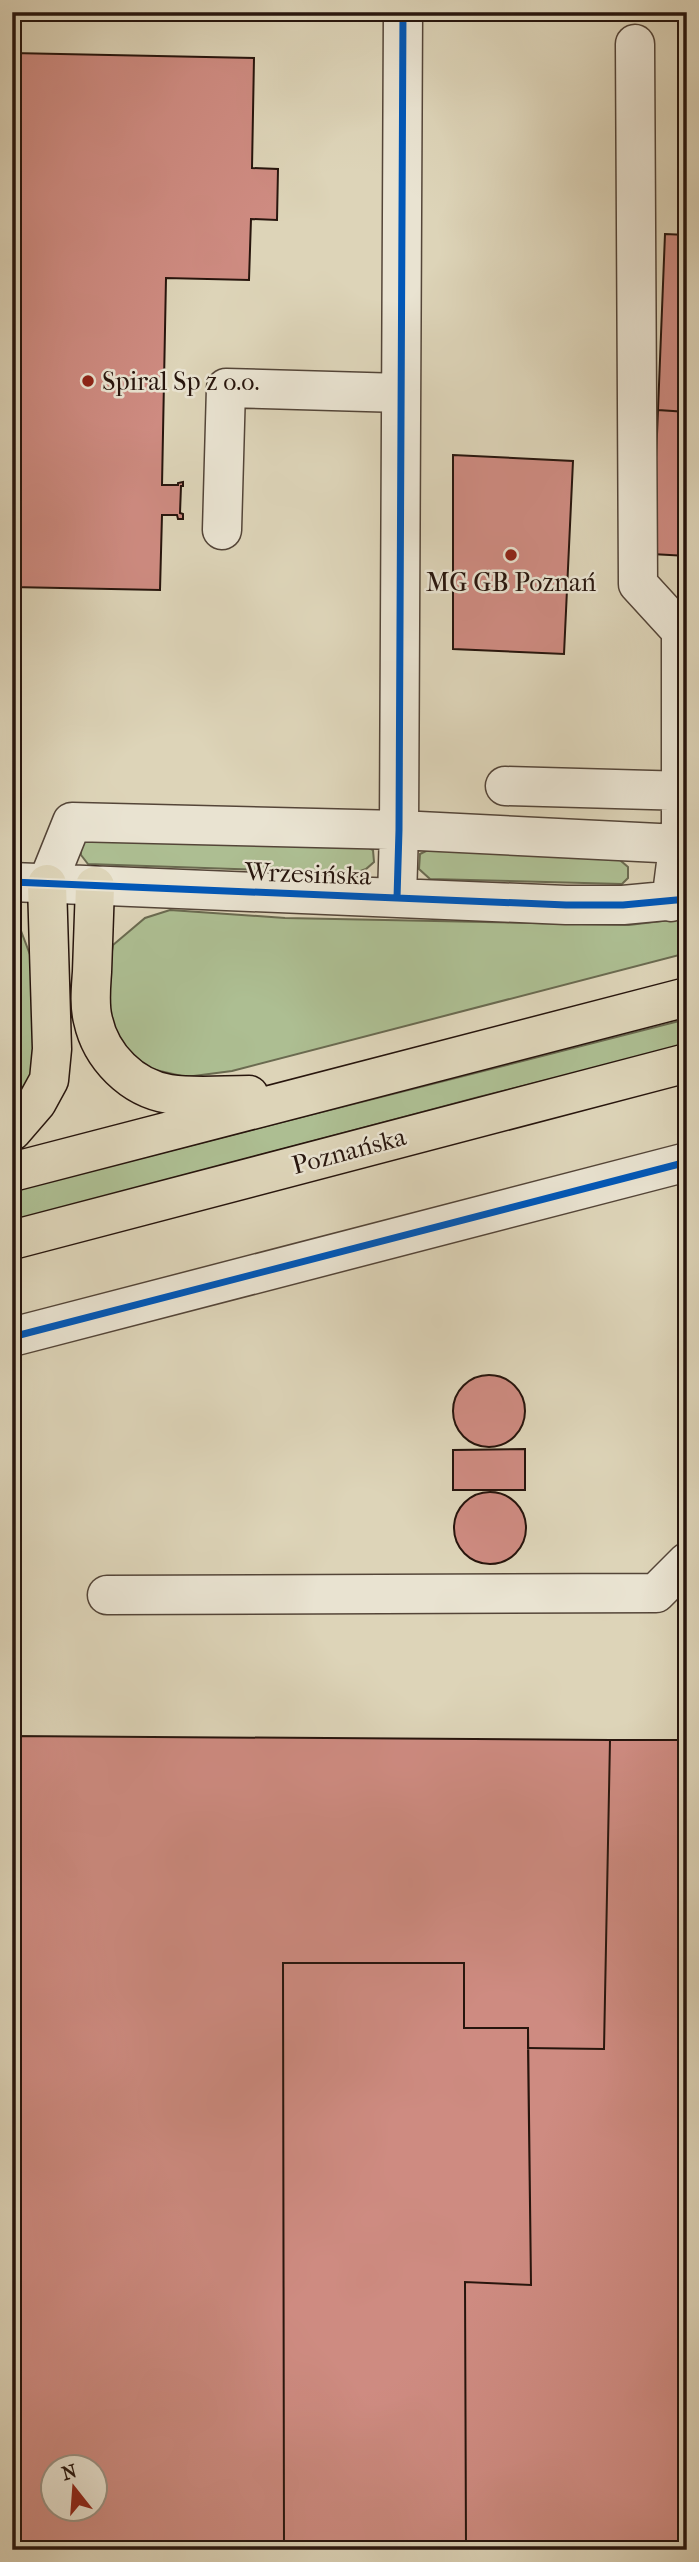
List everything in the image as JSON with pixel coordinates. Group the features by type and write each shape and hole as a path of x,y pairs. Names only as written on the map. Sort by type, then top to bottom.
{"main road":[{"path":"12,1132 37,1102 49,1080 52,1049 30,883"},
{"path":"95,886 91,996 93,1020 102,1044 115,1064 133,1080 167,1094 311,1094"},
{"path":"12,1172 687,997"},
{"name":"Poznańska","path":"12,1240 687,1063"}],"street":[{"path":"397,898 403,12"},
{"path":"635,44 638,584 681,631 684,791 679,844 679,901"},
{"path":"222,530 226,388 401,393"},
{"path":"505,786 684,791"},
{"path":"30,883 72,822 399,830 679,844"},
{"name":"Wrzesińska","path":"30,883 566,905 679,901"},
{"path":"12,1337 687,1162"},
{"path":"107,1595 656,1593 687,1562"}],"green space":[{"path":"80,840 358,842 373,850 374,862 355,873 88,864 81,855"},
{"path":"430,849 614,855 628,867 628,878 622,884 430,879 419,869 420,854"},
{"path":"170,910 285,918 629,925 687,918 687,953 232,1071 186,1077 147,1068 120,1041 105,1010 113,945 145,918"},
{"path":"12,926 21,931 40,981 38,1059 12,1103"},
{"path":"687,1019 687,1045 479,1097 12,1221 12,1191"}],"building":[{"name":"Spiral Sp z o.o.","path":"12,53 254,58 252,168 278,169 277,220 251,219 249,280 166,278 162,485 178,485 183,482 180,513 183,514 183,519 178,519 177,515 162,515 160,590 12,587"},
{"path":"665,234 687,235 687,412 658,410"},
{"path":"658,410 687,412 687,556 652,554"},
{"name":"MG GB Poznań","path":"453,455 573,461 564,654 453,649"},
{"path":"496,1375 515,1385 523,1397 523,1425 515,1437 503,1445 482,1447 463,1437 455,1425 453,1404 463,1385 475,1377"},
{"path":"525,1449 525,1490 453,1490 453,1450"},
{"path":"483,1492 497,1492 516,1502 526,1521 526,1535 516,1554 497,1564 483,1564 464,1554 454,1535 454,1521 464,1502"},
{"path":"12,1736 610,1740 604,2049 528,2048 528,2028 464,2028 464,1963 283,1963 284,2550 12,2550"},
{"path":"610,1740 687,1740 687,2550 466,2550 465,2282 531,2285 528,2048 604,2049"},
{"path":"283,1963 464,1963 464,2028 528,2028 531,2285 465,2282 466,2550 284,2550"}],"cycle path":[{"path":"397,898 403,12"},
{"path":"12,882 566,905 623,905 687,899"},
{"path":"12,1337 687,1162"}],"place":[{"name":"Spiral Sp z o.o.","path":"88,381"},
{"name":"MG GB Poznań","path":"511,555"}]}
